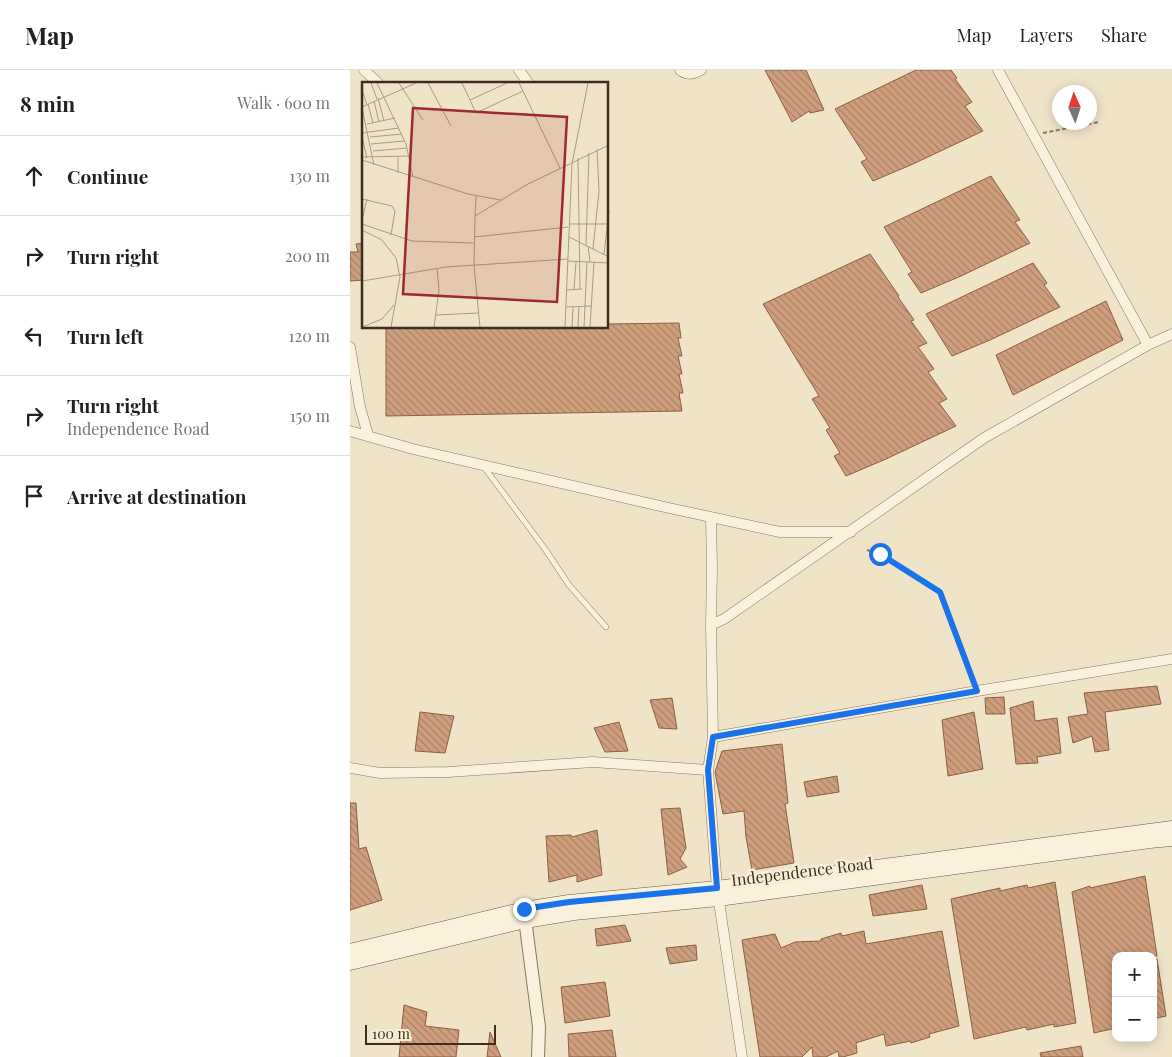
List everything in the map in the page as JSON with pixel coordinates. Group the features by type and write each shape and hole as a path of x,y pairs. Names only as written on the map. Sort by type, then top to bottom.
{"main road":[{"name":"Independence Road","path":"717,894 1172,828"},
{"name":"Independence Road","path":"350,964 569,902 717,894 1172,839"},
{"name":"Independence Road","path":"350,951 524,915"}],"street":[{"path":"364,70 377,82"},
{"path":"519,70 528,82"},
{"path":"680,70 685,74 692,74 701,70"},
{"path":"998,70 1148,345"},
{"path":"710,625 724,619 984,438 1148,345 1172,334"},
{"path":"350,347 360,407 368,435"},
{"path":"350,431 413,449 780,532 851,532"},
{"path":"711,517 710,625 713,737 708,770 717,894 742,1057"},
{"path":"713,737 977,691 1172,660"},
{"path":"350,768 380,773 448,772 592,762 708,770"},
{"path":"524,915 539,1027 538,1057"}],"lane":[{"path":"482,465 545,549 569,585 606,626"}],"path":[{"path":"1033,135 1099,122"},
{"path":"867,550 880,554 940,592 977,691"}],"building":[{"path":"765,70 806,70 824,110 810,113 809,111 792,122"},
{"path":"916,70 951,70 957,78 955,79 972,102 965,106 983,131 873,181 861,162 867,159 835,109"},
{"path":"991,176 1020,220 1015,222 1030,243 921,293 908,274 912,272 884,227"},
{"path":"362,243 362,280 350,281 350,252 358,252 356,244"},
{"path":"870,254 899,296 914,320 911,321 927,343 918,347 934,369 928,372 947,399 939,403 956,426 846,476 834,456 840,453 826,430 830,428 812,399 819,396 763,304"},
{"path":"1033,263 1047,283 1044,285 1060,307 952,356 926,314"},
{"path":"1106,301 1123,340 1013,395 996,355"},
{"path":"679,323 681,338 678,338 682,356 678,356 682,374 679,374 683,393 679,393 682,411 386,416 386,329 609,329 609,324"},
{"path":"1157,686 1161,704 1105,712 1109,750 1095,752 1092,736 1073,743 1068,717 1088,714 1084,693"},
{"path":"1004,697 1005,714 986,714 985,698"},
{"path":"672,698 677,729 659,728 650,700"},
{"path":"1033,701 1035,721 1057,718 1061,753 1037,757 1038,763 1016,764 1010,708"},
{"path":"420,712 454,716 445,753 415,751"},
{"path":"974,712 983,769 948,776 942,720"},
{"path":"619,722 628,751 605,752 594,728"},
{"path":"782,744 788,803 785,804 794,863 752,870 746,837 744,811 723,814 715,772 722,751"},
{"path":"837,776 839,792 807,797 804,782"},
{"path":"350,803 356,803 359,849 366,847 382,900 350,910"},
{"path":"680,808 686,848 680,859 687,867 668,875 661,809"},
{"path":"597,830 602,875 577,882 577,875 549,882 546,836 571,835 572,837"},
{"path":"1145,876 1156,952 1112,952 1112,1029 1094,1033 1072,892 1090,886 1090,888"},
{"path":"1055,882 1076,1023 1054,1027 1054,1024 1027,1030 1026,1027 974,1039 951,899 1000,888 1000,891 1027,885 1028,888"},
{"path":"922,885 927,909 873,916 869,895"},
{"path":"625,925 631,941 597,946 595,929"},
{"path":"864,931 866,944 942,931 959,1026 929,1034 930,1037 911,1043 911,1041 886,1046 884,1034 856,1043 857,1053 843,1057 839,1057 838,1051 826,1057 813,1057 812,1047 802,1057 760,1057 742,940 775,934 781,948 795,942 821,941 821,939 841,933 842,936"},
{"path":"696,945 697,960 670,964 666,948"},
{"path":"1157,959 1166,1016 1157,1018"},
{"path":"605,982 610,1016 565,1023 561,987"},
{"path":"404,1005 427,1012 425,1026 459,1030 456,1057 399,1057"},
{"path":"612,1030 616,1057 569,1057 568,1034"},
{"path":"490,1032 501,1057 487,1057"},
{"path":"1081,1046 1083,1057 1041,1057 1040,1053"}],"route":[{"path":"524,909 569,902 717,888 708,770 713,737 977,691 940,592 880,554"}]}
